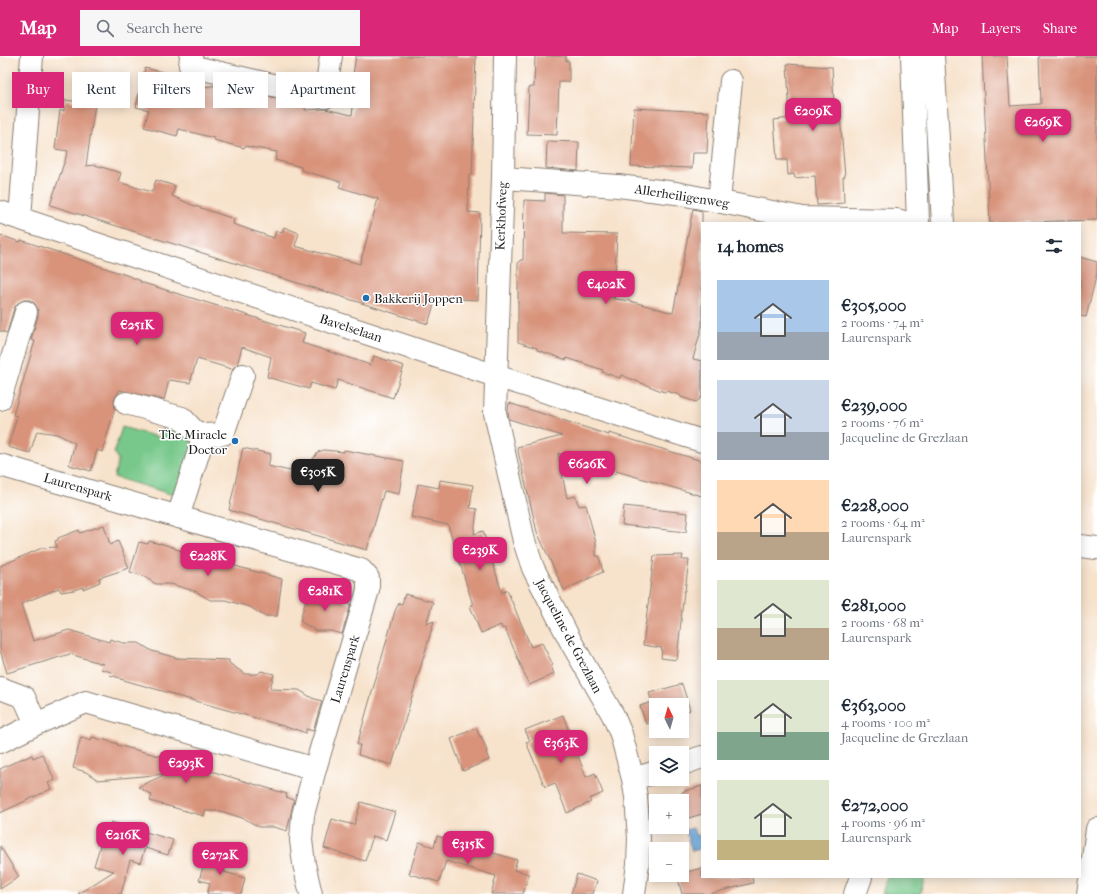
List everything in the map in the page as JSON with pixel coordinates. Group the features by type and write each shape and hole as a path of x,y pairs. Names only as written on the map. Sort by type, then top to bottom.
{"street":[{"path":"10,215 32,56"},
{"path":"191,56 190,66 325,97 331,56"},
{"name":"Kerkhofweg","path":"496,376 503,178 505,56"},
{"path":"912,56 918,222"},
{"path":"933,56 943,222"},
{"path":"719,201 731,81"},
{"name":"Allerheiligenweg","path":"503,178 618,186 676,193 719,201 787,219 896,220 904,222"},
{"name":"Bavelselaan","path":"10,215 496,376 701,441"},
{"path":"0,399 26,312"},
{"path":"126,402 182,418 194,431 204,435 223,434 243,375"},
{"name":"Jacqueline de Grezlaan","path":"496,376 495,413 524,541 531,562 571,642 613,715 621,734 633,779 639,838 638,864 634,894"},
{"path":"178,517 204,435"},
{"name":"Laurenspark","path":"0,465 361,570 368,578 368,590 315,769 303,815 300,840 311,894"},
{"path":"1081,546 1097,548"},
{"path":"0,688 24,697 36,724"},
{"path":"0,742 86,702 315,769"},
{"path":"689,762 701,757"},
{"path":"633,779 649,774"},
{"path":"1088,894 1097,829"},
{"path":"847,894 850,878"},
{"path":"855,894 861,878"}],"green space":[{"path":"165,419 180,424 194,445 177,496 114,477 118,460 114,452 122,427 161,438"},
{"path":"887,878 925,878 920,894 882,894"}],"water":[{"path":"693,828 696,836 701,834 701,848 692,851 686,834 689,834 689,829"}],"building":[{"path":"356,56 476,56 472,175 469,175 468,212 480,213 478,300 436,298 428,324 50,205 68,151 55,149 60,110 64,111 65,100 72,101 72,108 94,108 86,166 95,165 121,173 118,182 152,192 156,180 175,186 172,196 192,205 234,219 233,224 274,238 276,231 282,233 284,227 299,233 295,246 360,264 378,199 339,187 341,182 301,170 301,167 275,160 277,152 245,146 244,148 179,129 177,136 144,127 149,110 140,108 205,108 205,87 213,86 213,108 268,108 268,96 276,98 276,108 305,108 305,110 325,109 352,115 353,108 370,108 370,72 353,72"},
{"path":"535,56 566,56 566,61 569,61 569,82 559,82 557,135 527,134 529,87 534,87"},
{"path":"982,56 1007,56 1010,106 1041,104 1039,56 1097,56 1097,220 990,222"},
{"path":"787,64 832,67 834,103 839,103 845,177 843,177 844,203 817,205 815,176 795,178 794,174 788,175 787,160 777,160 774,120 790,118"},
{"path":"145,68 162,72 144,72"},
{"path":"634,108 709,112 707,153 693,153 692,168 631,166"},
{"path":"547,141 579,142 578,171 546,168"},
{"path":"545,193 563,195 563,233 617,234 614,299 630,301 673,313 693,209 702,211 701,330 693,359 701,361 701,398 696,402 681,397 680,395 666,391 664,392 621,375 620,378 602,372 603,370 567,358 567,360 518,342 518,262 523,260 524,200 545,201"},
{"path":"0,235 20,242 21,240 129,276 141,281 140,282 305,333 302,343 371,365 374,356 404,366 393,398 338,380 335,390 311,383 309,389 267,377 271,357 242,347 237,365 232,369 197,359 190,383 169,380 164,400 120,390 114,399 115,408 102,452 97,450 91,471 69,465 75,443 57,434 37,431 30,453 8,447 17,416 13,415 35,341 31,340 38,316 38,310 35,304 30,300 24,300 18,303 14,308 7,333 0,331"},
{"path":"1081,257 1097,262 1097,273 1086,317 1081,316"},
{"path":"509,403 609,435 609,433 701,461 701,496 616,471 615,474 558,453 567,498 575,496 579,506 586,505 596,543 596,556 599,556 603,572 564,590 537,532 517,447 562,436 509,419"},
{"path":"243,448 271,454 268,466 307,475 313,459 318,452 324,450 344,452 344,450 404,461 399,494 384,491 367,550 229,510"},
{"path":"440,480 473,485 470,508 477,509 474,534 483,531 502,593 507,590 531,647 542,643 553,665 551,666 554,674 529,685 505,628 502,629 501,625 481,633 470,606 473,605 448,525 411,517 418,484 439,488"},
{"path":"624,506 688,513 686,532 622,525"},
{"path":"104,525 110,545 118,541 129,568 99,578 100,582 83,589 83,587 61,592 59,588 21,604 33,641 69,630 109,642 110,639 123,643 139,643 152,651 177,658 229,660 229,663 245,674 258,674 261,671 274,674 270,689 299,690 312,698 322,701 313,731 306,729 306,733 120,679 110,675 111,672 101,669 103,664 70,654 7,673 0,650 0,566 42,548 57,547 55,541 58,540 58,538 79,530 80,533"},
{"path":"149,541 282,579 277,616 264,616 250,607 225,600 210,600 197,592 171,584 156,584 143,576 130,572 139,542 148,544"},
{"path":"683,555 682,560 689,560 684,591 677,660 661,658 662,648 643,645 654,556"},
{"path":"309,588 335,595 345,599 344,602 351,604 342,634 331,631 316,631 300,621"},
{"path":"405,594 433,602 426,624 434,621 392,765 358,755 360,745 357,745 395,611 399,603 402,604"},
{"path":"682,684 686,698 651,698 649,693"},
{"path":"649,703 649,723 646,724 640,706"},
{"path":"563,715 586,777 595,773 603,793 589,799 591,802 567,813 555,783 545,787 526,742 530,741 525,730"},
{"path":"476,728 480,737 481,736 489,760 463,771 451,739"},
{"path":"81,737 91,740 92,737 102,739 118,744 117,745 171,759 287,794 286,797 294,800 287,831 274,827 259,827 245,819 221,811 205,811 204,816 150,801 152,795 138,787 166,774 98,780 86,772 73,768"},
{"path":"42,754 55,780 48,783 51,789 0,813 0,769 23,758 32,755 33,758"},
{"path":"701,786 701,814 689,818 689,794 682,794 682,792"},
{"path":"361,802 395,812 386,840 373,836 365,861 324,848 332,819 354,825"},
{"path":"111,822 173,840 168,855 145,848 140,863 130,860 121,894 78,894 114,871 94,866 103,836 124,842 106,836"},
{"path":"437,836 517,860 514,870 529,874 523,894 491,894 496,876 446,861 439,882 409,874 419,842 434,847"},
{"path":"0,846 19,877 0,889"},
{"path":"208,851 228,857 224,872 245,878 241,894 207,894 210,883 199,880"},
{"path":"701,868 701,878 752,878 753,883 709,894 682,894 679,882 689,882 689,871"},
{"path":"577,874 597,881 593,894 571,894"}],"place":[{"name":"Bakkerij Joppen","path":"366,298"},
{"name":"The Miracle Doctor","path":"235,441"}]}
